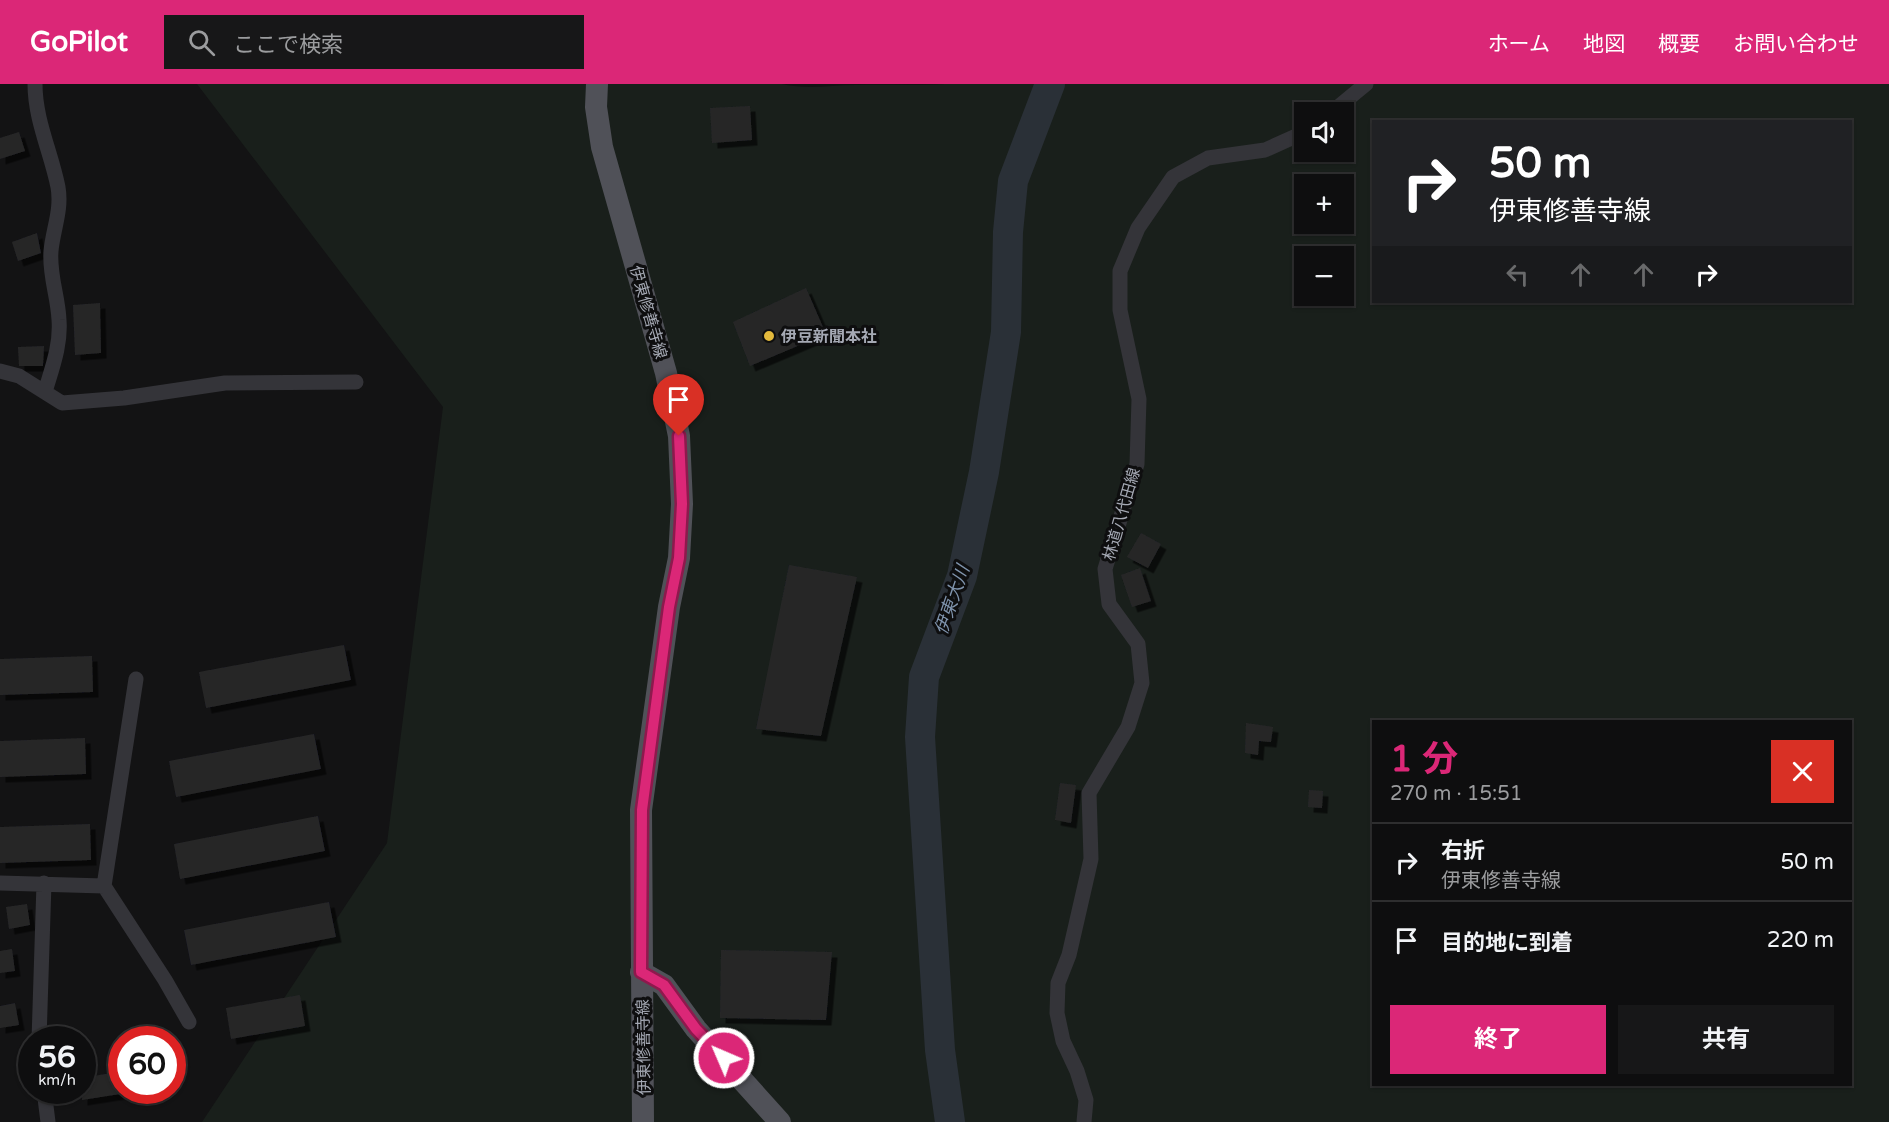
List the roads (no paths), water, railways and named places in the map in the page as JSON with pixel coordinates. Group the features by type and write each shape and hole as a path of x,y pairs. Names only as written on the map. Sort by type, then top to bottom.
{"main road":[{"name":"伊東修善寺線","path":"597,84 596,107 602,147 666,373 679,436 682,504 679,558 669,607 642,810 643,1122"},
{"name":"伊東修善寺線","path":"641,972 664,985 696,1029 780,1122"}],"street":[{"path":"35,84 35,105 58,189 59,215 51,250 51,274 59,320 57,351 45,392"},
{"path":"1344,102 1366,84"},
{"name":"林道八代田線","path":"1084,1122 1086,1100 1077,1071 1063,1041 1057,1013 1058,983 1069,955 1091,859 1089,793 1128,727 1142,683 1138,644 1109,604 1105,569 1137,465 1139,399 1120,310 1120,270 1138,228 1173,177 1208,158 1265,150 1294,137"},
{"path":"0,371 19,376 63,403 124,398 225,383 356,381"},
{"path":"135,679 104,886 165,980 189,1022"},
{"path":"0,883 104,886"},
{"path":"39,1026 44,883"},
{"path":"46,1104 48,1122"}],"waterway":[{"name":"伊東大川","path":"950,1122 940,1050 920,737 924,677 962,576 984,472 1006,332 1008,232 1013,181 1050,84"}],"place":[{"name":"伊豆新聞本社","path":"769,336"}]}
